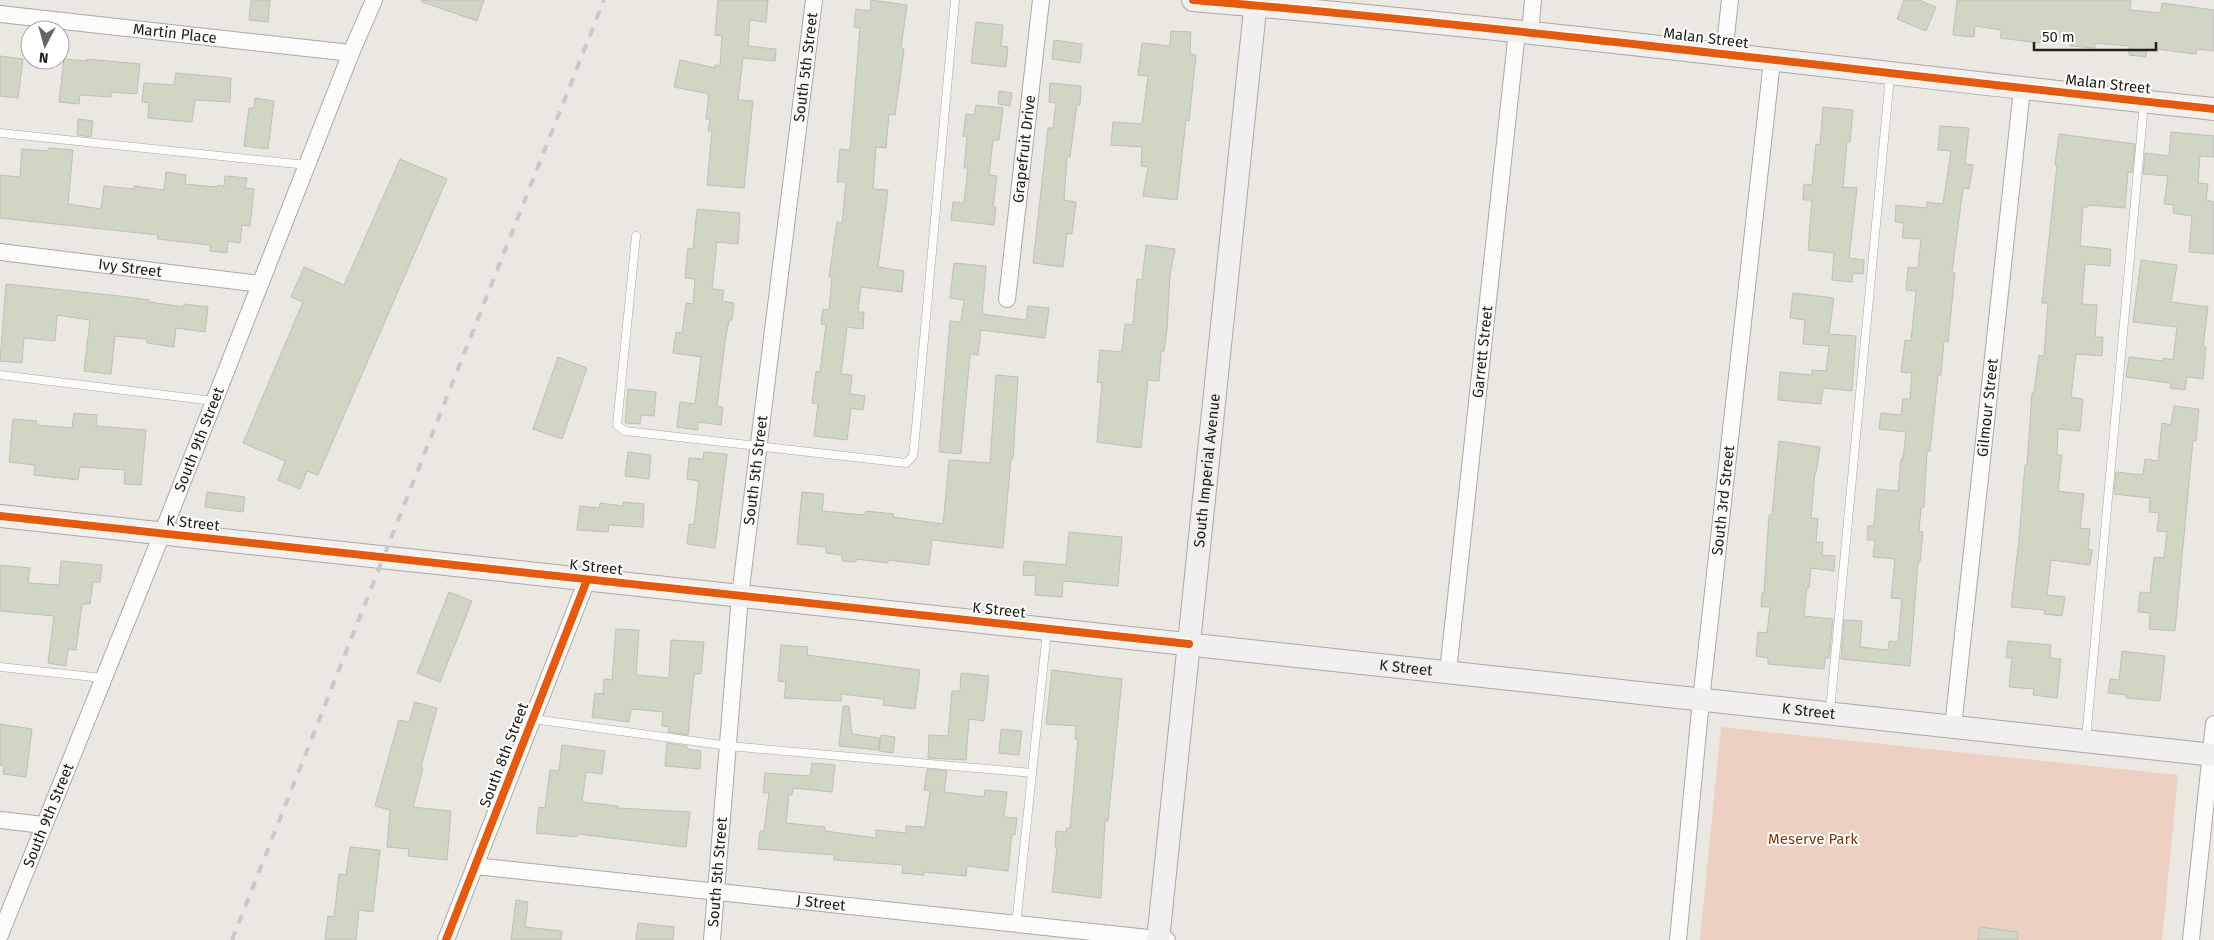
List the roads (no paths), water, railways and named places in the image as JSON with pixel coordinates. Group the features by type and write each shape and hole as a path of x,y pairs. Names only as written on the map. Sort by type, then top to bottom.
{"street":[{"name":"South 9th Street","path":"0,935 162,534 351,53 374,0"},
{"name":"South 5th Street","path":"712,940 740,596 814,0"},
{"name":"Grapefruit Drive","path":"1007,299 1041,0"},
{"name":"Malan Street","path":"1193,0 1256,3 2214,109"},
{"name":"Garrett Street","path":"1448,672 1523,32 1533,0"},
{"path":"1724,54 1730,0"},
{"name":"South Imperial Avenue","path":"1161,940 1189,644 1256,3"},
{"name":"Martin Place","path":"0,14 351,53"},
{"name":"South 3rd Street","path":"1678,940 1701,700 1772,61"},
{"name":"Gilmour Street","path":"1954,726 2022,89"},
{"name":"Ivy Street","path":"0,252 260,284"},
{"name":"K Street","path":"0,516 2212,755"},
{"name":"South 8th Street","path":"446,940 588,580"},
{"path":"2191,940 2214,724"},
{"path":"0,820 43,825"},
{"name":"J Street","path":"475,866 1161,940"}],"lane":[{"path":"636,236 617,425 625,431 906,463 913,456 955,0"},
{"path":"1830,713 1890,74"},
{"path":"2086,741 2144,102"},
{"path":"0,133 307,164"},
{"path":"0,375 214,401"},
{"path":"1016,925 1047,628"},
{"path":"0,667 103,678"},
{"path":"533,719 729,746 1032,773"}],"railway":[{"path":"232,940 604,0"}],"park label":[{"name":"Meserve Park","path":"1813,839"}]}
